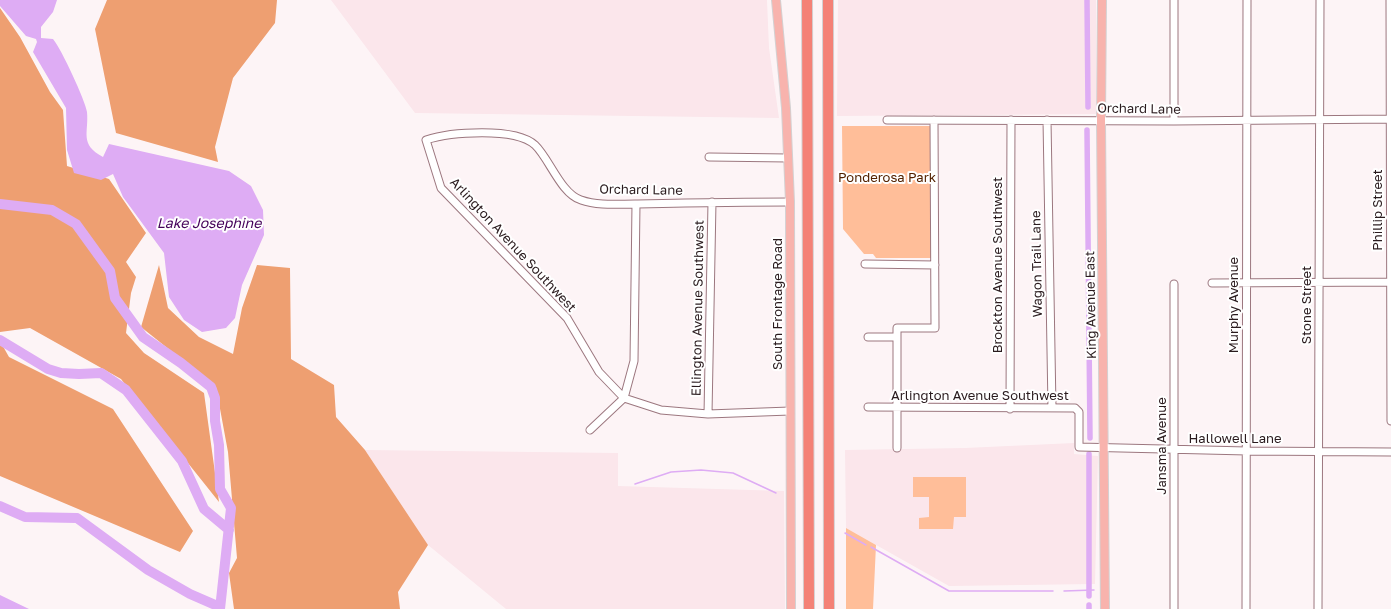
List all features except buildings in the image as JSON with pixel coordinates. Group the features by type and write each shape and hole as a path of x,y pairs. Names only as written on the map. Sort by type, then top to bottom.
{"highway":[{"path":"807,0 809,609"},
{"path":"828,0 829,609"}],"main road":[{"name":"South Frontage Road","path":"776,0 786,108 790,202 791,609"},
{"name":"King Avenue East","path":"1102,0 1101,120 1105,609"}],"street":[{"path":"1174,0 1174,121"},
{"name":"Murphy Avenue","path":"1246,609 1247,0"},
{"name":"Stone Street","path":"1318,609 1320,450 1320,0"},
{"name":"Phillip Street","path":"1390,0 1391,421"},
{"name":"Orchard Lane","path":"887,120 1174,121 1390,119"},
{"path":"897,448 897,328 935,328 934,120"},
{"name":"Brockton Avenue Southwest","path":"1010,409 1011,120"},
{"name":"Wagon Trail Lane","path":"1047,120 1052,408"},
{"name":"Orchard Lane","path":"426,140 442,134 462,133 518,136 535,145 563,186 580,200 613,205 712,202 790,202"},
{"name":"Arlington Avenue Southwest","path":"426,140 441,188 567,318 599,372 624,398 661,410 708,414 790,411"},
{"path":"709,157 788,158"},
{"name":"Ellington Avenue Southwest","path":"708,414 712,202"},
{"path":"590,430 624,398 634,361 636,204"},
{"path":"865,264 934,265"},
{"path":"1212,283 1390,282"},
{"name":"Jansma Avenue","path":"1174,284 1174,609"},
{"path":"868,337 897,337"},
{"name":"Arlington Avenue Southwest","path":"868,408 1075,408 1079,412 1079,448"},
{"name":"Hallowell Lane","path":"1079,448 1391,452"}],"shaded area":[{"path":"107,0 277,0 275,23 233,78 215,147 218,162 116,133 95,29"},
{"path":"331,0 767,0 769,48 779,118 415,113"},
{"path":"838,0 1096,0 1096,114 837,116"},
{"path":"0,8 20,37 50,92 63,110 67,166 109,179 146,233 126,262 136,277 131,293 126,333 144,353 204,393 219,502 121,379 30,328 0,332"},
{"path":"159,265 168,308 199,337 233,354 242,308 257,265 290,268 291,359 334,385 336,417 365,450 428,545 398,592 400,609 234,609 229,573 237,558 228,452 216,387 141,327"},
{"path":"0,341 9,357 113,409 193,531 180,552 0,476"},
{"path":"1074,443 1074,454 1098,456 1095,584 949,586 846,528 845,450 965,448"},
{"path":"365,450 618,453 618,486 784,491 785,609 506,609 428,545"}],"green space":[{"name":"Ponderosa Park","path":"842,126 930,126 931,258 876,258 873,254 864,254 843,229"},
{"path":"913,477 966,477 966,517 954,517 953,529 919,529 919,518 929,517 929,497 913,497"},
{"path":"846,528 876,545 873,609 846,609"}],"water":[{"name":"Lake Josephine","path":"0,0 57,0 53,12 41,27 41,38 53,39 73,75 87,112 88,143 96,152 103,157 109,144 229,171 251,186 263,210 264,235 242,285 235,318 226,328 202,332 184,320 169,297 164,253 123,197 113,174 101,180 74,173 67,150 66,108 33,52 37,42 36,39 26,36 0,6"},
{"path":"0,595 29,609 0,609"}],"waterway":[{"path":"1087,0 1088,107"},
{"path":"1087,130 1090,438"},
{"path":"0,204 52,210 76,224 110,271 115,298 143,337 181,363 211,387 215,398 215,421 219,445 220,489 231,508 220,609"},
{"path":"0,340 48,369 61,373 101,373 126,390 182,461 204,509 229,530"},
{"path":"1089,454 1089,596"},
{"path":"635,484 671,472 701,470 733,473 776,493"},
{"path":"0,506 25,517 77,518 148,570 190,594 220,607"},
{"path":"845,533 866,545"},
{"path":"871,547 949,591 1053,591"},
{"path":"1064,591 1094,590"}]}
